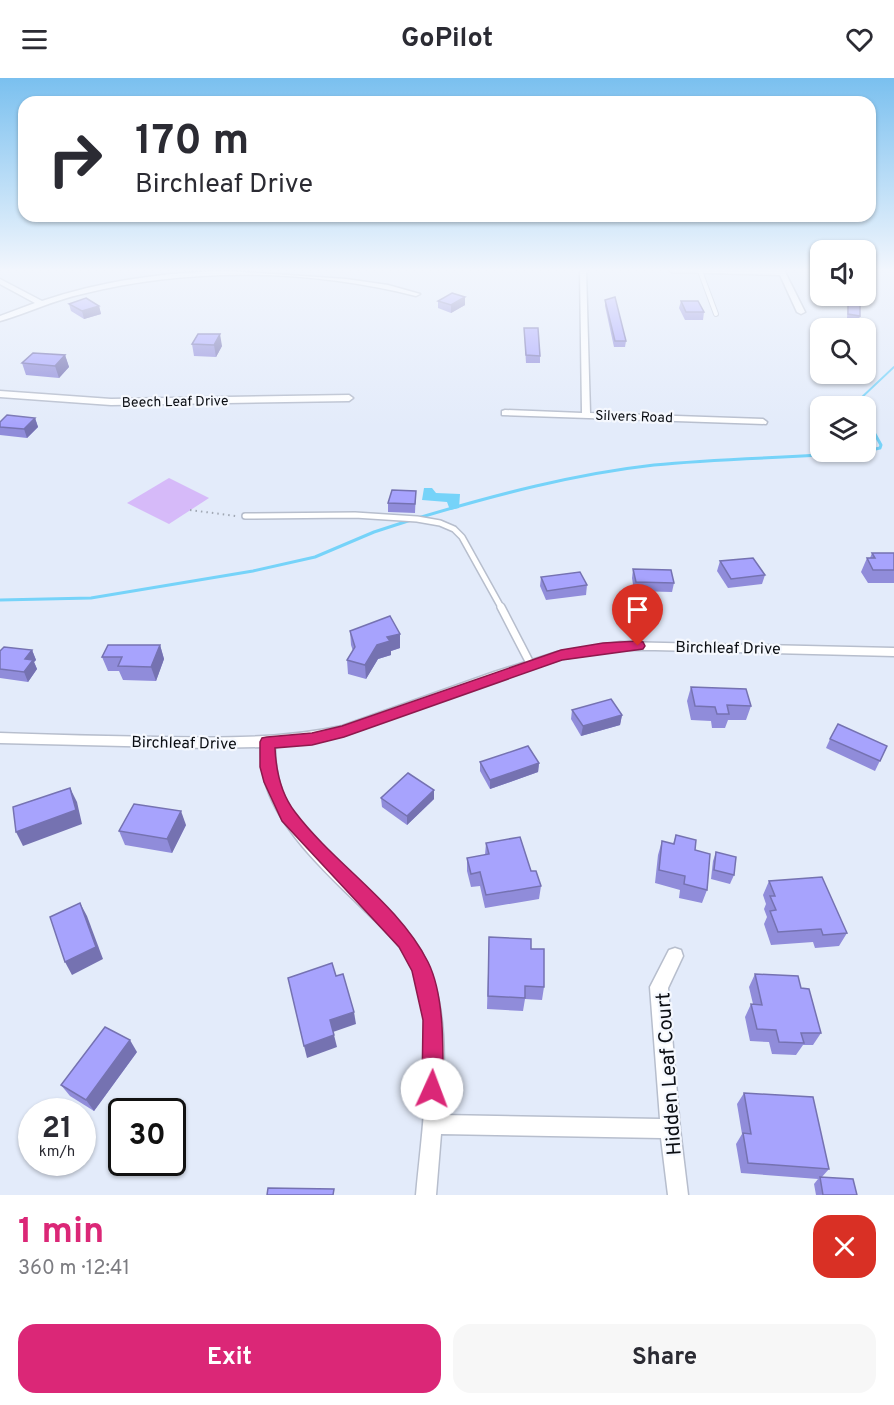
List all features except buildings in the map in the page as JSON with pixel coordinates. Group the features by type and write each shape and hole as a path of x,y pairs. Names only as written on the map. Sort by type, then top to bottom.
{"street":[{"path":"584,322 586,414"},
{"name":"Beech Leaf Drive","path":"0,394 111,402 349,398"},
{"name":"Silvers Road","path":"505,413 586,414 763,422"},
{"name":"Birchleaf Drive","path":"1,739 267,742 312,739 344,731 561,655 620,646 894,652"},
{"path":"267,742 268,767 272,782 288,816 398,933 421,969 433,1020 431,1124 426,1195"},
{"name":"Hidden Leaf Court","path":"675,956 659,987 670,1129 678,1195"},
{"path":"431,1124 670,1129"}],"lane":[{"path":"245,516 401,517 429,519 453,528 493,588 516,641 531,665"}],"path":[{"path":"190,510 245,516"}],"shaded area":[{"path":"169,478 209,498 169,524 127,503"}],"water":[{"path":"424,488 432,488 436,493 460,494 459,508 450,510 447,502 422,500"}],"waterway":[{"path":"863,396 894,367"},
{"path":"876,436 881,445 876,449"},
{"path":"418,518 535,486 624,469 680,463 810,456"},
{"path":"0,600 91,598 253,571 315,557 374,532 411,520"}],"route":[{"path":"432,1089 433,1020 426,983 414,954 391,925 288,816 277,797 272,782 268,767 267,742 312,739 344,731 561,655 620,646 638,646"}]}
